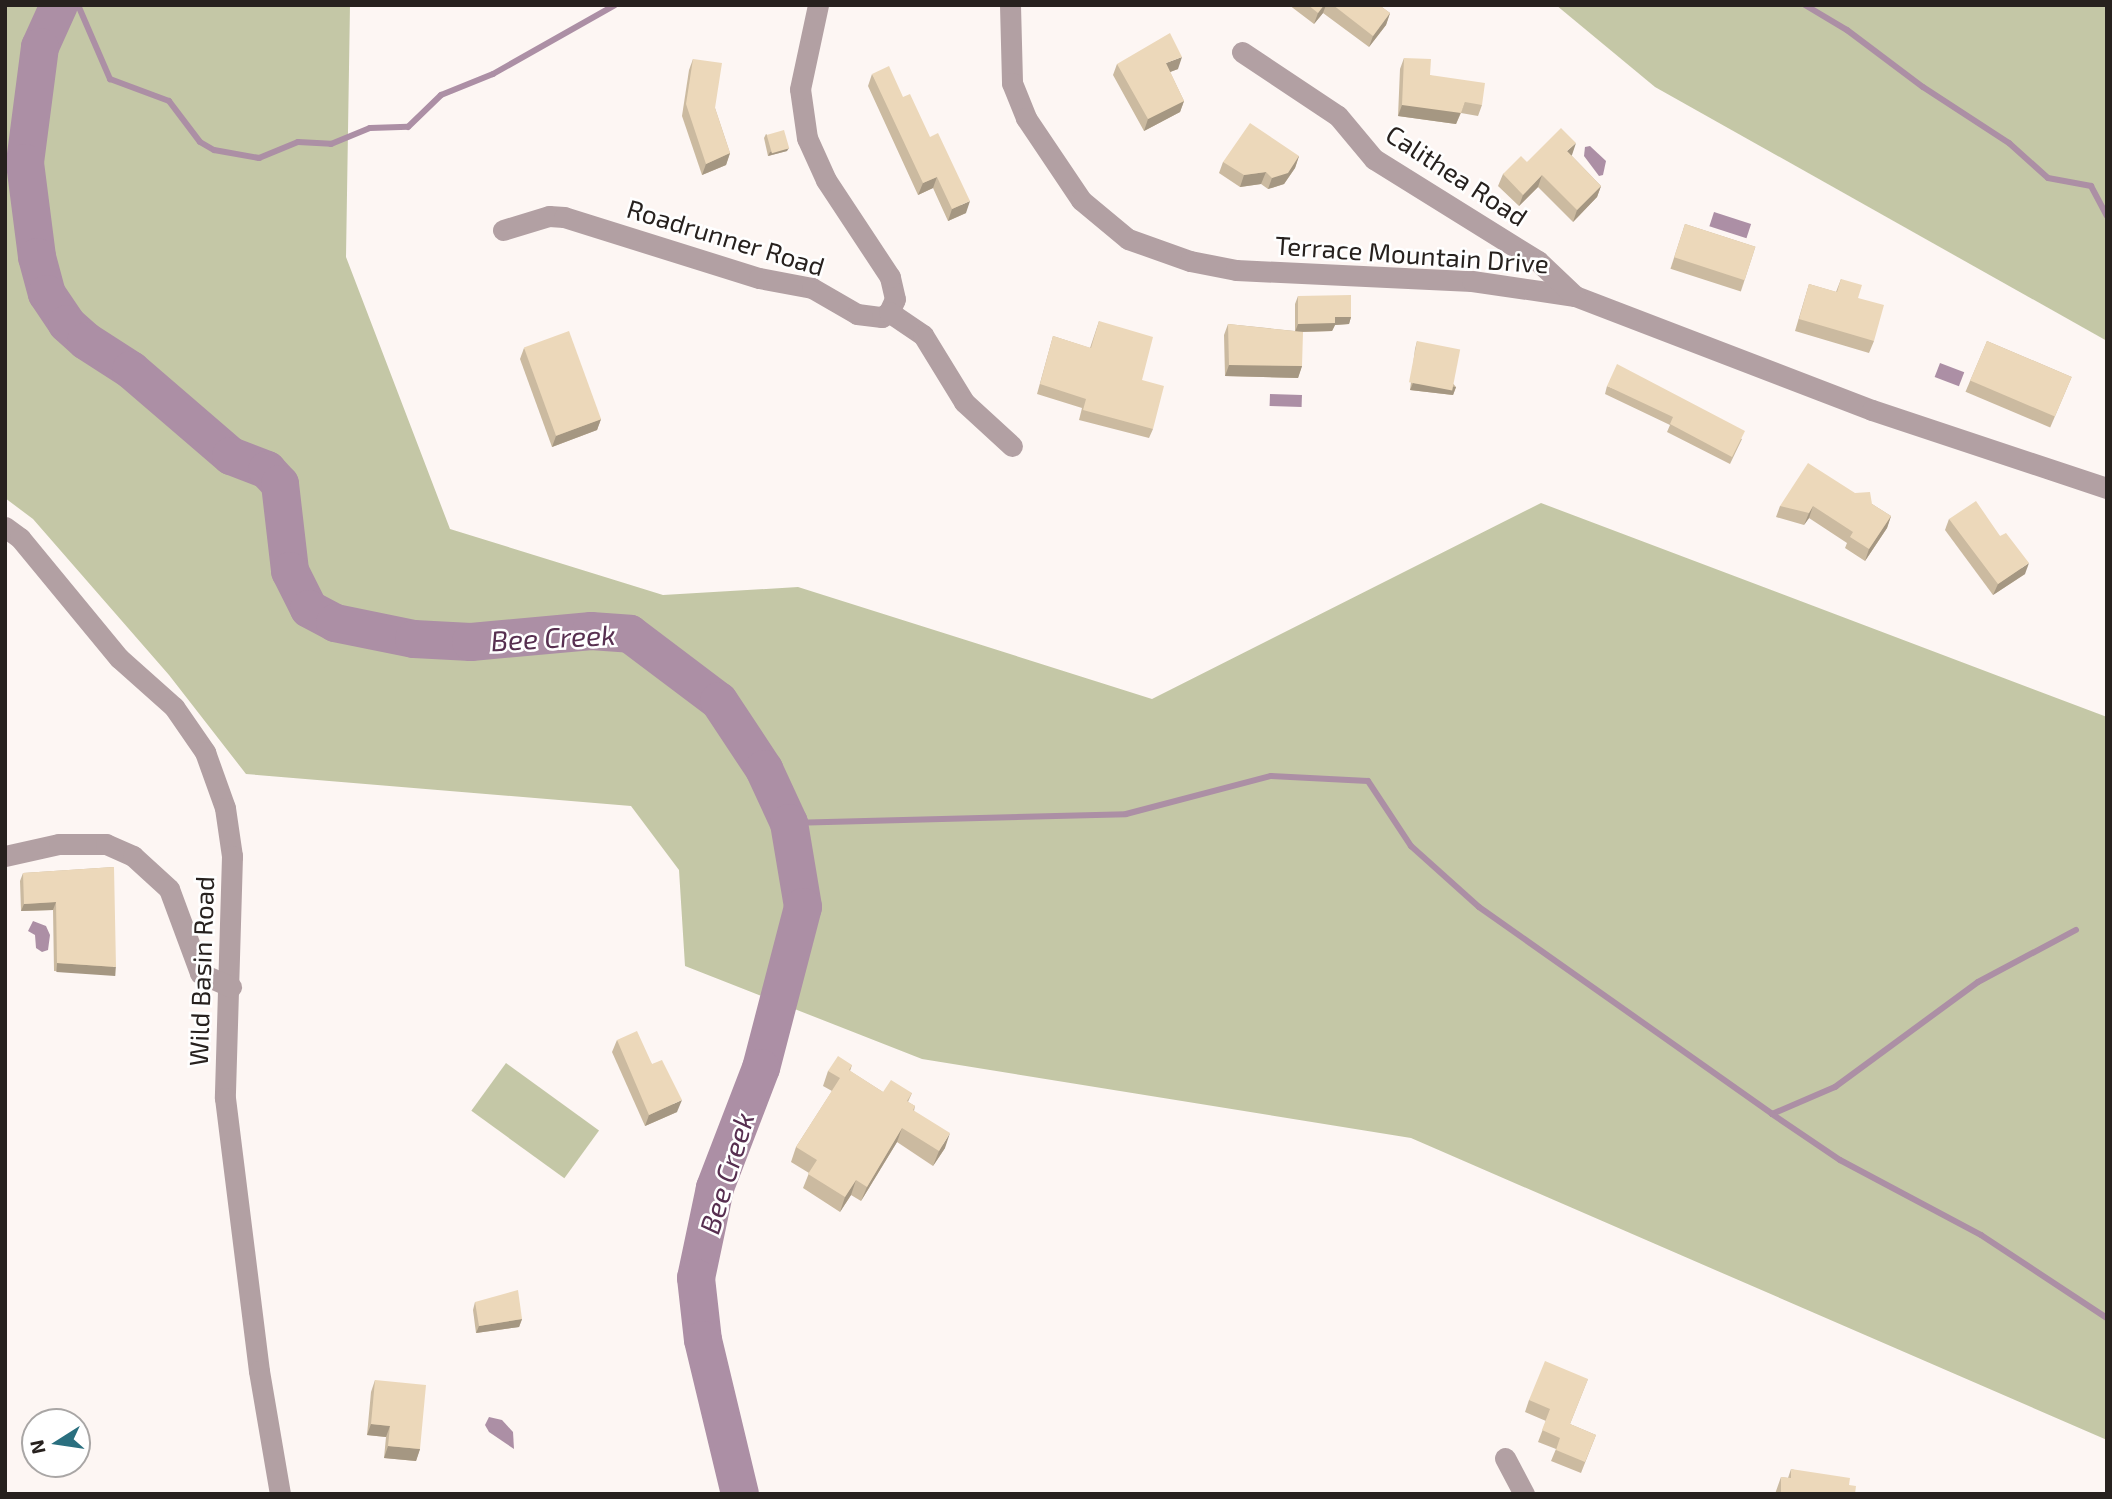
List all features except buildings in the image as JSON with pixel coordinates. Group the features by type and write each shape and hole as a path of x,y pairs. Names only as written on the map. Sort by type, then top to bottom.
{"street":[{"name":"Roadrunner Road","path":"503,230 549,216 564,217 759,278 812,288 857,314 882,317 889,312 895,299 890,277 826,180 807,138 800,89 818,5"},
{"name":"Terrace Mountain Drive","path":"1010,5 1012,83 1026,118 1081,200 1128,239 1190,261 1236,270 1472,281 1575,296 1872,410 2107,488"},
{"name":"Calithea Road","path":"1242,52 1338,116 1374,159 1538,261 1575,296"},
{"path":"889,312 923,335 964,402 1012,446"},
{"name":"Wild Basin Road","path":"5,527 20,538 119,658 174,708 205,752 225,807 232,856 231,987 225,1098 259,1371 280,1494"},
{"path":"5,856 59,844 106,844 133,856 169,889 200,973 231,987"},
{"path":"1506,1458 1524,1494"}],"green space":[{"path":"5,5 350,5 346,257 450,529 663,595 798,587 1152,699 1541,503 2107,717 2107,1440 1411,1138 922,1059 685,966 679,870 631,806 246,774 169,675 33,519 5,498"},
{"path":"1556,5 2107,5 2107,341 1655,87"},
{"path":"506,1063 599,1131 564,1178 471,1111"}],"shaded area":[{"path":"1590,146 1606,161 1603,175 1599,176 1584,156 1585,147"},
{"path":"1714,212 1751,224 1746,238 1709,226"},
{"path":"1940,363 1964,372 1959,386 1935,377"},
{"path":"1270,394 1302,395 1302,407 1270,406"},
{"path":"33,921 46,926 50,935 48,950 42,952 36,948 35,935 28,931"},
{"path":"489,1417 502,1420 513,1432 514,1449 489,1432 485,1425"}],"waterway":[{"name":"Bee Creek","path":"59,5 40,47 25,163 37,257 47,294 67,324 86,341 131,370 231,456 267,470 280,484 290,571 309,609 335,623 414,639 471,642 591,631 630,634 719,701 764,769 789,823 803,907 761,1068 715,1188 696,1278 703,1340 740,1494"},
{"path":"78,5 110,79 169,101 200,142 214,150 259,158 298,142 331,144 370,128 408,127 441,95 493,74 615,5"},
{"path":"1805,5 1847,30 1923,87 2009,143 2048,178 2091,186 2107,216"},
{"path":"789,823 1126,814 1271,776 1368,781 1411,846 1479,907 1772,1114 1835,1087 1978,982 2076,930"},
{"path":"1772,1114 1840,1160 1981,1235 2107,1318"}]}
